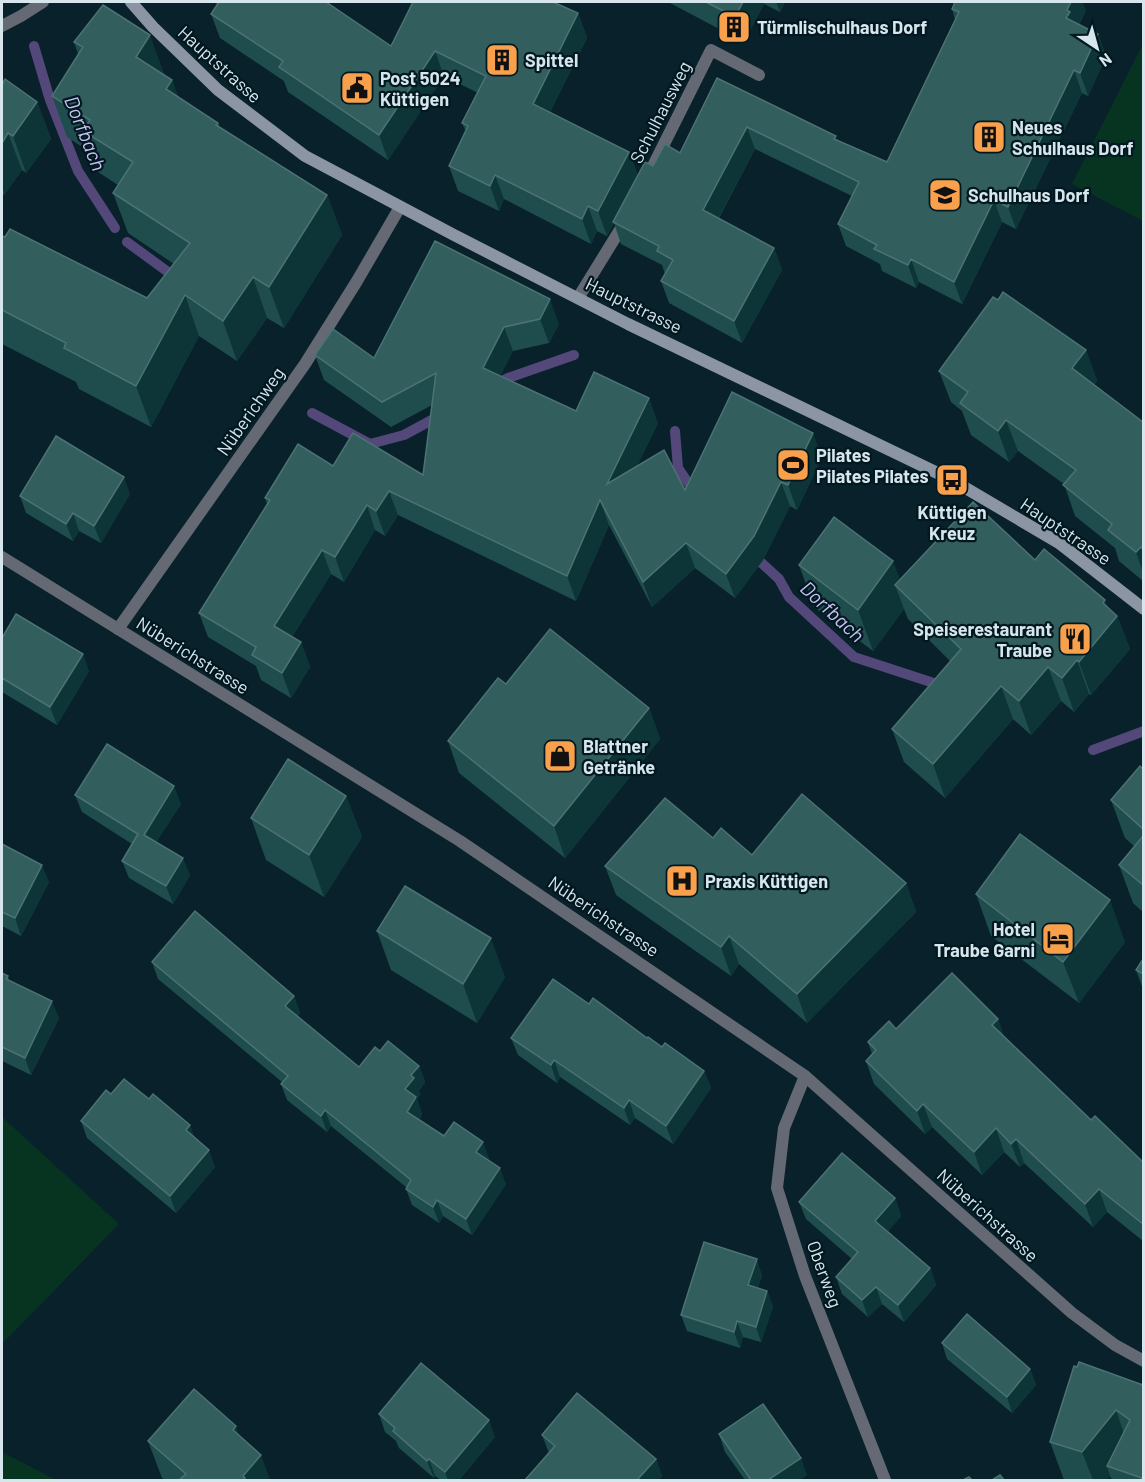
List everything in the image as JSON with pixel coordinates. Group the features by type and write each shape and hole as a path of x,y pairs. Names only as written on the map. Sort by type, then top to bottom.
{"street":[{"path":"2,26 43,2"},
{"name":"Hauptstrasse","path":"131,2 153,27 218,90 305,156 578,298 952,480 1059,543 1143,609"},
{"name":"Schulhausweg","path":"642,187 711,50 759,75"},
{"name":"Nüberichweg","path":"118,629 305,364 400,207"},
{"path":"578,298 632,208"},
{"name":"Nüberichstrasse","path":"2,557 460,841 805,1076 1072,1313 1115,1345 1143,1361"},
{"name":"Oberweg","path":"805,1076 784,1128 777,1188 805,1276 885,1480"}],"green space":[{"path":"1143,44 1143,221 1072,184"},
{"path":"2,1117 119,1224 2,1344"},
{"path":"2,1452 56,1480 2,1480"}],"building":[{"path":"219,2 326,2 391,46 413,2 553,2 578,13 533,104 629,152 598,211 588,206 582,219 495,175 490,186 449,166 468,126 462,123 486,76 435,51 379,135 279,67 283,61 211,14"},
{"path":"706,2 743,2 735,17"},
{"path":"955,2 1071,2 1067,10 1070,12 1066,18 1098,34 1080,73 1074,70 1008,207 994,200 954,282 911,259 908,265 874,249 877,245 838,224 859,182 747,127 703,210 774,248 734,321 661,281 673,260 657,251 659,246 613,222 645,162 653,166 665,144 680,153 717,78 836,136 834,139 887,162 959,12 952,9"},
{"path":"103,5 150,35 136,57 172,80 166,89 218,123 216,125 327,195 269,287 253,277 223,321 185,295 136,386 64,348 66,343 2,310 2,236 5,237 10,229 147,298 190,243 113,193 133,162 83,131 90,120 52,96 83,47 74,42"},
{"path":"5,79 37,102 13,136 8,133 2,143 2,85"},
{"path":"435,241 550,299 540,319 504,327 483,368 576,411 594,372 649,398 607,484 664,450 685,490 732,392 813,433 788,485 781,482 754,536 726,574 686,543 643,582 600,500 567,576 389,491 376,511 367,505 335,557 322,550 274,626 301,642 282,673 252,655 256,647 199,613 270,500 265,498 298,444 333,466 353,433 423,475 436,373 382,402 315,355 333,329 374,358"},
{"path":"1003,292 1086,350 1072,368 1143,422 1143,549 1141,547 1136,552 1108,530 1112,524 1063,485 1076,470 1006,420 998,431 960,403 968,392 939,371 993,297 998,300"},
{"path":"56,436 124,477 94,526 73,513 66,524 20,496"},
{"path":"973,502 1035,560 1044,549 1105,600 1103,603 1117,616 1079,662 1077,660 1062,678 1048,667 1019,701 1001,686 933,764 892,729 961,649 895,585"},
{"path":"834,517 893,561 858,610 799,565"},
{"path":"16,614 83,654 50,707 2,678 2,638"},
{"name":"Blattner Getränke","path":"550,629 649,708 554,826 448,741 498,678 506,684"},
{"path":"107,744 174,786 144,835 183,858 166,886 122,861 138,834 75,795"},
{"path":"288,759 346,796 309,855 251,818"},
{"path":"1140,766 1143,769 1143,829 1111,800"},
{"path":"802,794 906,883 797,994 729,936 721,947 605,866 665,798 713,838 721,828 752,855"},
{"path":"1020,834 1110,900 1063,962 976,894"},
{"path":"1143,836 1143,885 1119,865"},
{"path":"2,844 42,865 15,918 2,912"},
{"path":"405,886 491,938 463,984 377,931"},
{"path":"195,911 294,996 285,1006 359,1067 375,1047 380,1051 388,1041 419,1066 411,1075 414,1078 405,1089 416,1097 407,1112 444,1136 454,1122 483,1142 476,1152 500,1168 466,1219 437,1200 433,1207 406,1189 411,1180 325,1110 321,1116 281,1084 288,1076 152,962"},
{"path":"1143,959 1143,974 1136,970"},
{"path":"2,973 8,976 6,979 52,1001 25,1058 2,1047"},
{"path":"952,973 998,1019 992,1025 1091,1120 1095,1116 1143,1162 1143,1224 1099,1189 1085,1204 1016,1139 1011,1144 996,1128 974,1152 923,1104 917,1111 866,1061 876,1050 868,1042 889,1021 896,1029"},
{"path":"553,979 589,1004 593,998 647,1038 662,1047 665,1043 704,1071 666,1126 629,1100 624,1108 554,1060 551,1065 511,1038"},
{"path":"124,1079 149,1099 153,1094 190,1125 186,1130 209,1150 170,1196 81,1121 106,1090 111,1094"},
{"path":"842,1153 895,1198 875,1221 930,1268 898,1305 876,1287 862,1300 836,1277 858,1252 799,1202"},
{"path":"704,1242 757,1259 748,1285 767,1291 756,1327 737,1321 734,1332 681,1315"},
{"path":"967,1314 1030,1369 1007,1397 942,1343"},
{"path":"1079,1362 1143,1385 1143,1480 1107,1466 1130,1420 1116,1410 1082,1452 1050,1442 1074,1366 1077,1367"},
{"path":"421,1363 489,1420 445,1472 429,1459 427,1461 393,1431 395,1428 379,1414"},
{"path":"194,1389 236,1426 233,1430 261,1455 243,1476 245,1478 243,1480 179,1480 186,1474 148,1441"},
{"path":"577,1393 656,1459 637,1480 525,1480 555,1446 542,1435"},
{"path":"763,1404 801,1458 768,1480 751,1480 719,1434"},
{"path":"1000,1475 1004,1480 992,1480"}],"waterway":[{"name":"Dorfbach","path":"34,46 50,100 78,171 115,228"},
{"name":"Dorfbach","path":"127,242 179,280"},
{"name":"Dorfbach","path":"493,385 574,355"},
{"name":"Dorfbach","path":"312,413 370,444 404,435 441,415"},
{"name":"Dorfbach","path":"675,431 678,468 695,493"},
{"name":"Dorfbach","path":"752,554 779,579 789,597 854,657 943,686"},
{"name":"Dorfbach","path":"1093,750 1144,731"}],"place":[{"name":"Türmlischulhaus Dorf","path":"734,27"},
{"name":"Spittel","path":"502,60"},
{"name":"Post 5024 Küttigen","path":"357,88"},
{"name":"Neues Schulhaus Dorf","path":"989,137"},
{"name":"Schulhaus Dorf","path":"945,195"},
{"name":"Pilates Pilates Pilates","path":"793,465"},
{"name":"Küttigen Kreuz","path":"952,480"},
{"name":"Speiserestaurant Traube","path":"1075,639"},
{"name":"Blattner Getränke","path":"560,756"},
{"name":"Praxis Küttigen","path":"682,881"},
{"name":"Hotel Traube Garni","path":"1058,939"}]}
